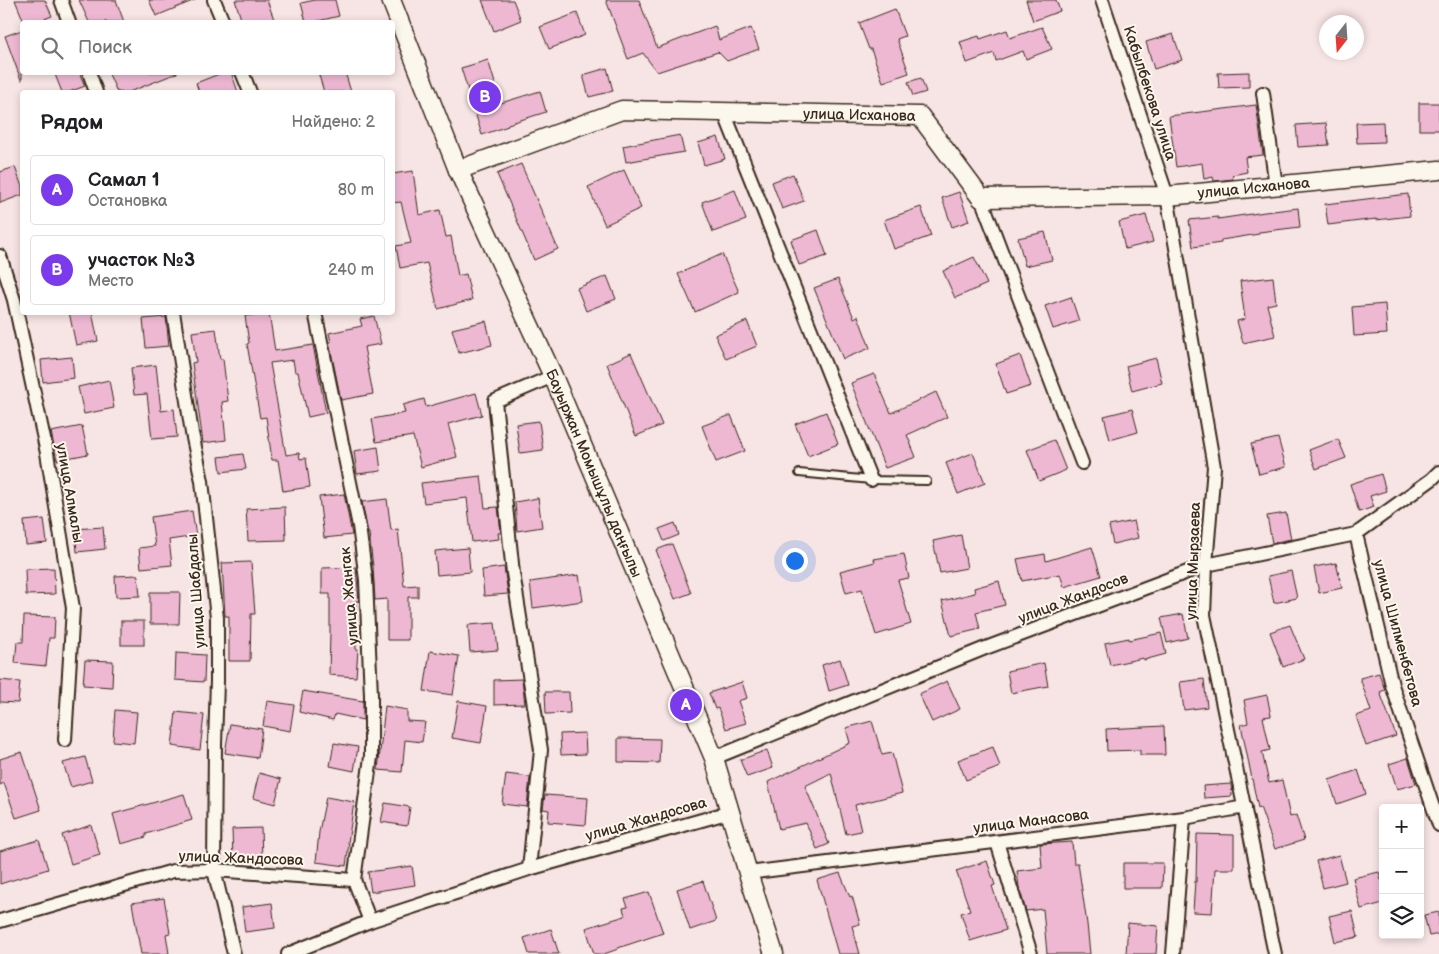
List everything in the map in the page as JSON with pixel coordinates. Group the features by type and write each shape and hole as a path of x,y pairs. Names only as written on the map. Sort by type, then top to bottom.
{"main road":[{"name":"Бауыржан Момышұлы даңғылы","path":"391,0 458,170 553,376 714,758 774,954"},
{"name":"улица Исханова","path":"458,170 622,110 920,116 981,198 1166,196 1439,170"}],"street":[{"path":"61,0 69,20"},
{"path":"214,0 222,20"},
{"name":"Кабылбекова улица","path":"1102,0 1166,196"},
{"path":"89,75 95,90"},
{"path":"243,75 249,90"},
{"path":"1263,93 1276,186"},
{"path":"724,112 871,480"},
{"name":"улица Мырзаева","path":"1166,196 1214,467 1204,615 1276,954"},
{"path":"981,198 1082,464"},
{"name":"улица Алмалы","path":"0,256 14,300 47,453 72,608 65,740"},
{"name":"улица Шабдалы","path":"172,315 202,481 217,618 214,870 234,954"},
{"name":"улица Жангак","path":"316,315 359,526 366,580 370,678 370,757 354,880"},
{"path":"529,870 541,750 514,573 495,401 553,376"},
{"name":"улица Жандосов","path":"714,758 983,649 1206,565 1356,534 1437,478"},
{"name":"улица Шилменбетова","path":"1356,534 1392,685 1439,825"},
{"name":"улица Манасова","path":"748,873 1184,818 1244,807"},
{"name":"улица Жандосова","path":"288,954 370,922 529,870 730,812"},
{"path":"1173,954 1184,818"},
{"path":"997,842 1031,954"},
{"name":"улица Жандосова","path":"0,921 173,871 214,870 354,880"},
{"path":"354,880 370,922"}],"lane":[{"path":"799,473 871,480 927,482"}],"building":[{"path":"15,0 45,0 52,16 41,20 23,20"},
{"path":"79,0 116,0 123,20 88,20"},
{"path":"149,0 195,0 156,16"},
{"path":"235,0 267,0 274,20 241,20"},
{"path":"315,0 335,0 339,16 322,20 305,20 301,3"},
{"path":"482,0 513,0 521,20 494,31"},
{"path":"606,0 639,0 657,48 715,26 719,40 751,28 759,49 727,61 718,52 657,72 643,53 628,59"},
{"path":"1026,0 1056,0 1060,11 1033,21"},
{"path":"895,9 905,36 897,39 909,73 883,82 859,23"},
{"path":"577,13 585,35 549,49 540,27"},
{"path":"1042,27 1052,49 1026,59 1023,51 996,61 994,53 967,63 960,42 979,36 980,39 1007,30 1010,38"},
{"path":"20,31 20,75 22,75 22,80 21,80 5,36"},
{"path":"1173,34 1182,60 1154,69 1146,42"},
{"path":"488,60 501,103 540,91 546,112 508,124 508,126 482,135 461,68"},
{"path":"607,68 613,91 589,97 583,75"},
{"path":"1249,72 1249,87 1219,88 1218,73"},
{"path":"55,75 80,75 85,86 74,90 61,90"},
{"path":"109,75 172,75 134,90 116,90"},
{"path":"216,75 232,75 237,90 198,90 196,83"},
{"path":"319,75 346,75 350,90 323,90"},
{"path":"921,78 926,92 913,96 908,82"},
{"path":"1419,103 1439,103 1439,130 1419,130"},
{"path":"1256,105 1263,155 1245,157 1247,172 1232,175 1233,179 1214,181 1213,177 1204,179 1202,163 1176,167 1169,116"},
{"path":"1383,122 1384,142 1357,143 1356,123"},
{"path":"1326,123 1329,145 1298,147 1296,125"},
{"path":"680,135 684,152 626,162 623,146"},
{"path":"718,137 725,159 704,165 698,143"},
{"path":"521,164 558,249 534,260 497,174"},
{"path":"15,167 20,181 20,196 0,203 0,172"},
{"path":"624,170 641,208 605,225 588,187"},
{"path":"413,171 419,215 440,210 446,237 451,236 458,276 466,274 472,300 438,309 427,263 400,268 396,246 411,243 401,202 395,203 395,174"},
{"path":"793,174 804,201 782,209 772,182"},
{"path":"735,190 746,220 713,232 702,202"},
{"path":"959,192 969,221 952,227 942,198"},
{"path":"1408,194 1410,216 1328,225 1325,204"},
{"path":"921,207 931,236 894,249 884,220"},
{"path":"1298,208 1300,227 1259,232 1259,234 1221,240 1221,243 1193,247 1189,220 1218,217 1218,219"},
{"path":"1146,215 1153,242 1125,249 1119,222"},
{"path":"818,230 827,256 799,265 791,240"},
{"path":"1045,232 1052,260 1025,266 1018,238"},
{"path":"722,254 739,292 695,312 678,274"},
{"path":"974,257 987,284 955,298 943,271"},
{"path":"607,276 616,299 586,311 577,288"},
{"path":"1273,277 1276,303 1267,305 1275,336 1243,343 1237,321 1245,319 1240,281"},
{"path":"838,279 854,318 858,316 870,348 843,359 814,288"},
{"path":"1071,297 1079,321 1053,329 1045,306"},
{"path":"1385,304 1387,334 1354,336 1352,307"},
{"path":"70,315 93,315 98,341 76,345"},
{"path":"269,315 275,351 313,345 326,413 308,417 298,372 295,372 293,360 270,363 286,455 299,453 300,459 306,458 310,487 283,491 278,460 272,460 266,417 260,418 247,344 249,343 245,316"},
{"path":"374,316 381,344 364,347 373,394 341,400 329,342 331,342 329,333 362,326 360,319"},
{"path":"166,317 169,346 146,348 143,319"},
{"path":"486,321 492,345 459,353 452,329"},
{"path":"747,321 757,346 726,359 715,335"},
{"path":"216,329 220,359 223,359 228,401 222,402 226,440 203,443 192,363 196,362 192,332"},
{"path":"631,353 662,425 636,436 607,364"},
{"path":"1020,355 1031,386 1006,394 996,364"},
{"path":"72,357 74,378 43,382 41,360"},
{"path":"1156,358 1162,383 1132,391 1126,366"},
{"path":"156,365 161,411 174,409 177,437 152,439 147,394 134,395 131,368"},
{"path":"874,374 891,413 936,392 947,417 907,435 916,457 885,468 851,383"},
{"path":"109,380 114,408 84,414 78,387"},
{"path":"476,393 482,415 448,424 457,457 421,467 413,436 376,442 372,419 405,413 403,405 424,399 426,407"},
{"path":"1132,409 1138,432 1110,440 1104,416"},
{"path":"826,412 838,444 808,456 795,424"},
{"path":"731,415 745,451 716,462 702,426"},
{"path":"539,421 543,450 520,453 516,424"},
{"path":"82,426 88,454 57,460 51,432"},
{"path":"1278,438 1286,467 1259,474 1251,444"},
{"path":"1338,439 1346,458 1316,469 1309,450"},
{"path":"1054,440 1066,470 1039,481 1027,450"},
{"path":"378,447 381,471 357,474 354,451"},
{"path":"973,453 985,483 958,494 946,463"},
{"path":"243,454 246,469 221,472 219,457"},
{"path":"1381,474 1386,491 1370,496 1374,507 1359,512 1350,484"},
{"path":"481,476 485,508 498,507 501,533 498,533 499,539 472,542 467,498 424,503 421,483"},
{"path":"344,494 352,535 324,538 319,497"},
{"path":"538,498 542,527 517,531 515,502"},
{"path":"387,499 391,530 398,529 404,586 418,585 418,597 408,597 408,640 387,640 387,599 375,600 369,533 362,502"},
{"path":"285,507 286,540 248,541 246,509"},
{"path":"192,511 196,536 169,540 172,565 141,568 139,548 155,546 151,517"},
{"path":"1286,513 1291,539 1272,543 1267,516"},
{"path":"44,519 47,543 26,545 24,521"},
{"path":"1134,521 1138,538 1113,544 1109,526"},
{"path":"675,523 679,535 664,541 659,529"},
{"path":"103,527 105,549 77,552 75,529"},
{"path":"961,535 967,568 940,573 933,541"},
{"path":"672,544 691,593 675,599 656,550"},
{"path":"1092,547 1101,576 1064,587 1060,574 1022,581 1017,559 1045,554 1046,561"},
{"path":"468,548 470,572 437,575 435,551"},
{"path":"904,554 909,578 898,580 911,624 876,635 862,589 846,593 840,571 875,562 874,559"},
{"path":"251,562 255,614 251,614 250,661 229,661 229,616 225,616 222,563"},
{"path":"1336,563 1342,588 1319,593 1314,567"},
{"path":"356,567 359,601 356,601 356,649 358,649 356,677 329,675 330,594 322,594 322,568"},
{"path":"504,567 508,594 484,596 482,570"},
{"path":"54,568 55,594 26,595 25,569"},
{"path":"1291,571 1297,598 1274,603 1268,576"},
{"path":"138,575 140,596 116,597 115,576"},
{"path":"579,575 583,601 533,608 530,582"},
{"path":"999,581 1005,605 976,612 980,629 951,636 942,601 975,593 974,588"},
{"path":"150,592 180,592 179,624 150,624"},
{"path":"1183,614 1188,638 1167,643 1161,618"},
{"path":"24,616 55,617 54,638 49,638 46,666 15,663 17,642 23,642"},
{"path":"121,621 144,621 144,645 121,645"},
{"path":"495,623 498,650 470,652 468,625"},
{"path":"1290,625 1304,659 1283,667 1270,632"},
{"path":"1161,633 1166,654 1144,660 1143,658 1110,665 1105,643"},
{"path":"430,651 459,656 453,695 424,691"},
{"path":"176,653 205,655 204,682 175,680"},
{"path":"840,659 848,685 829,691 822,665"},
{"path":"85,660 113,661 112,687 83,685"},
{"path":"1044,663 1048,686 1011,693 1007,671"},
{"path":"1379,673 1385,690 1380,692 1396,736 1366,746 1356,716 1371,711 1360,678"},
{"path":"522,679 525,704 494,705 494,680"},
{"path":"1204,679 1207,707 1184,710 1180,682"},
{"path":"0,680 20,682 18,703 0,702"},
{"path":"947,681 960,709 932,722 919,694"},
{"path":"742,682 747,698 738,701 746,723 726,729 718,708 715,709 709,693"},
{"path":"303,691 363,701 363,720 335,714 333,720 299,712"},
{"path":"545,692 569,692 570,713 546,714"},
{"path":"1267,695 1271,716 1263,717 1270,750 1262,752 1269,783 1282,780 1290,817 1296,815 1304,840 1275,849 1260,807 1258,808 1241,725 1248,723 1244,700"},
{"path":"267,701 294,705 290,731 263,726"},
{"path":"458,701 487,706 481,743 452,738"},
{"path":"385,706 407,710 407,721 425,722 422,742 405,740 402,772 378,770"},
{"path":"115,710 137,712 134,743 113,741"},
{"path":"176,712 204,715 200,750 172,746"},
{"path":"872,721 882,755 892,753 902,793 855,805 861,831 846,834 831,773 805,786 829,844 817,849 806,823 779,829 768,782 850,743 846,728"},
{"path":"230,724 262,729 258,758 225,753"},
{"path":"1164,726 1165,755 1140,755 1140,750 1107,751 1106,729"},
{"path":"585,733 586,754 561,755 560,734"},
{"path":"618,738 660,739 659,763 618,762"},
{"path":"334,743 358,747 354,771 330,766"},
{"path":"993,747 1000,767 966,780 958,760"},
{"path":"767,750 773,768 747,777 740,760"},
{"path":"22,752 41,810 16,818 4,783 0,785 0,759"},
{"path":"85,757 92,781 71,787 63,763"},
{"path":"1408,758 1416,784 1397,789 1389,764"},
{"path":"1358,770 1366,794 1337,804 1329,780"},
{"path":"259,773 281,779 275,804 253,798"},
{"path":"506,774 530,777 527,807 502,804"},
{"path":"1231,784 1232,796 1204,798 1203,786"},
{"path":"184,794 192,820 121,844 113,814"},
{"path":"545,795 588,798 586,825 548,822 549,810 543,809"},
{"path":"326,797 354,802 346,866 316,862 319,832"},
{"path":"385,803 410,807 407,826 381,822"},
{"path":"91,825 100,855 71,864 62,835"},
{"path":"261,828 262,860 233,861 232,829"},
{"path":"1197,834 1234,835 1234,869 1215,869 1212,913 1193,912"},
{"path":"39,840 48,869 0,884 0,851"},
{"path":"1072,842 1074,863 1078,863 1090,954 1047,954 1043,909 1026,911 1019,887 1017,871 1042,868 1040,844"},
{"path":"1339,855 1346,882 1323,888 1316,861"},
{"path":"987,861 995,885 992,886 1006,930 970,941 961,913 970,910 956,871"},
{"path":"1123,863 1163,863 1162,888 1123,888"},
{"path":"412,866 415,885 371,892 368,872"},
{"path":"1379,872 1379,904 1361,909 1353,878"},
{"path":"840,873 850,897 852,896 860,924 852,926 860,954 838,954 817,880"},
{"path":"703,881 716,921 690,930 677,889"},
{"path":"649,892 663,933 604,954 594,954 586,928 625,916 623,908 628,907 625,899"},
{"path":"164,898 170,933 166,934 169,954 141,954 132,903"},
{"path":"272,903 275,928 245,932 242,907"},
{"path":"1352,911 1358,937 1335,942 1329,916"},
{"path":"1439,912 1439,934 1429,936 1424,915"},
{"path":"1128,923 1158,926 1156,954 1126,954"},
{"path":"551,929 559,954 529,954 524,938"}],"place":[{"name":"участок №3","path":"485,97"},
{"name":"Самал 1","path":"686,705"}]}
